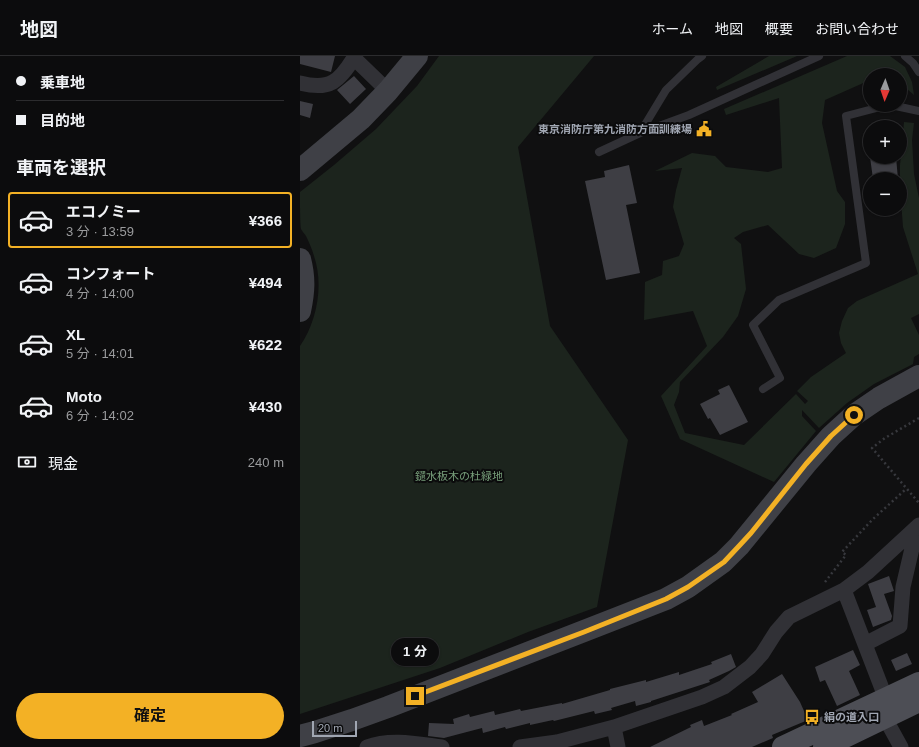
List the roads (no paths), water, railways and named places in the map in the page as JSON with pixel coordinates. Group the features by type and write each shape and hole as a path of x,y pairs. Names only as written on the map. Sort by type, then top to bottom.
{"main road":[{"path":"824,747 886,708 919,683"},
{"path":"783,747 886,708 919,701"}],"street":[{"path":"300,170 361,119 388,91 417,56"},
{"path":"300,83 322,86 333,82 342,75 354,57 388,91"},
{"path":"300,259 304,295 300,311"},
{"path":"300,736 388,707 584,632 666,599 688,587 724,562 751,533 806,464 831,436 854,415 879,398 919,376"},
{"path":"520,747 557,742 614,727 702,697 724,687 762,654 776,632 789,617 844,590 868,572 918,526"},
{"path":"865,644 900,626 903,587 918,526"},
{"path":"844,590 865,644 886,708 901,747"},
{"path":"614,727 618,747"},
{"path":"367,747 374,744 387,742 442,747"}],"lane":[{"path":"640,133 666,90 702,56"},
{"path":"598,152 640,133 689,116 819,56"},
{"path":"905,56 913,63 919,72"},
{"path":"907,109 919,111"},
{"path":"763,389 780,378 752,325 779,300 866,263 846,116 863,112"}],"place":[{"name":"東京消防庁第九消防方面訓練場","path":"704,129"},
{"name":"絹の道入口","path":"812,717"}],"park label":[{"name":"鑓水板木の杜緑地","path":"459,476"}]}
